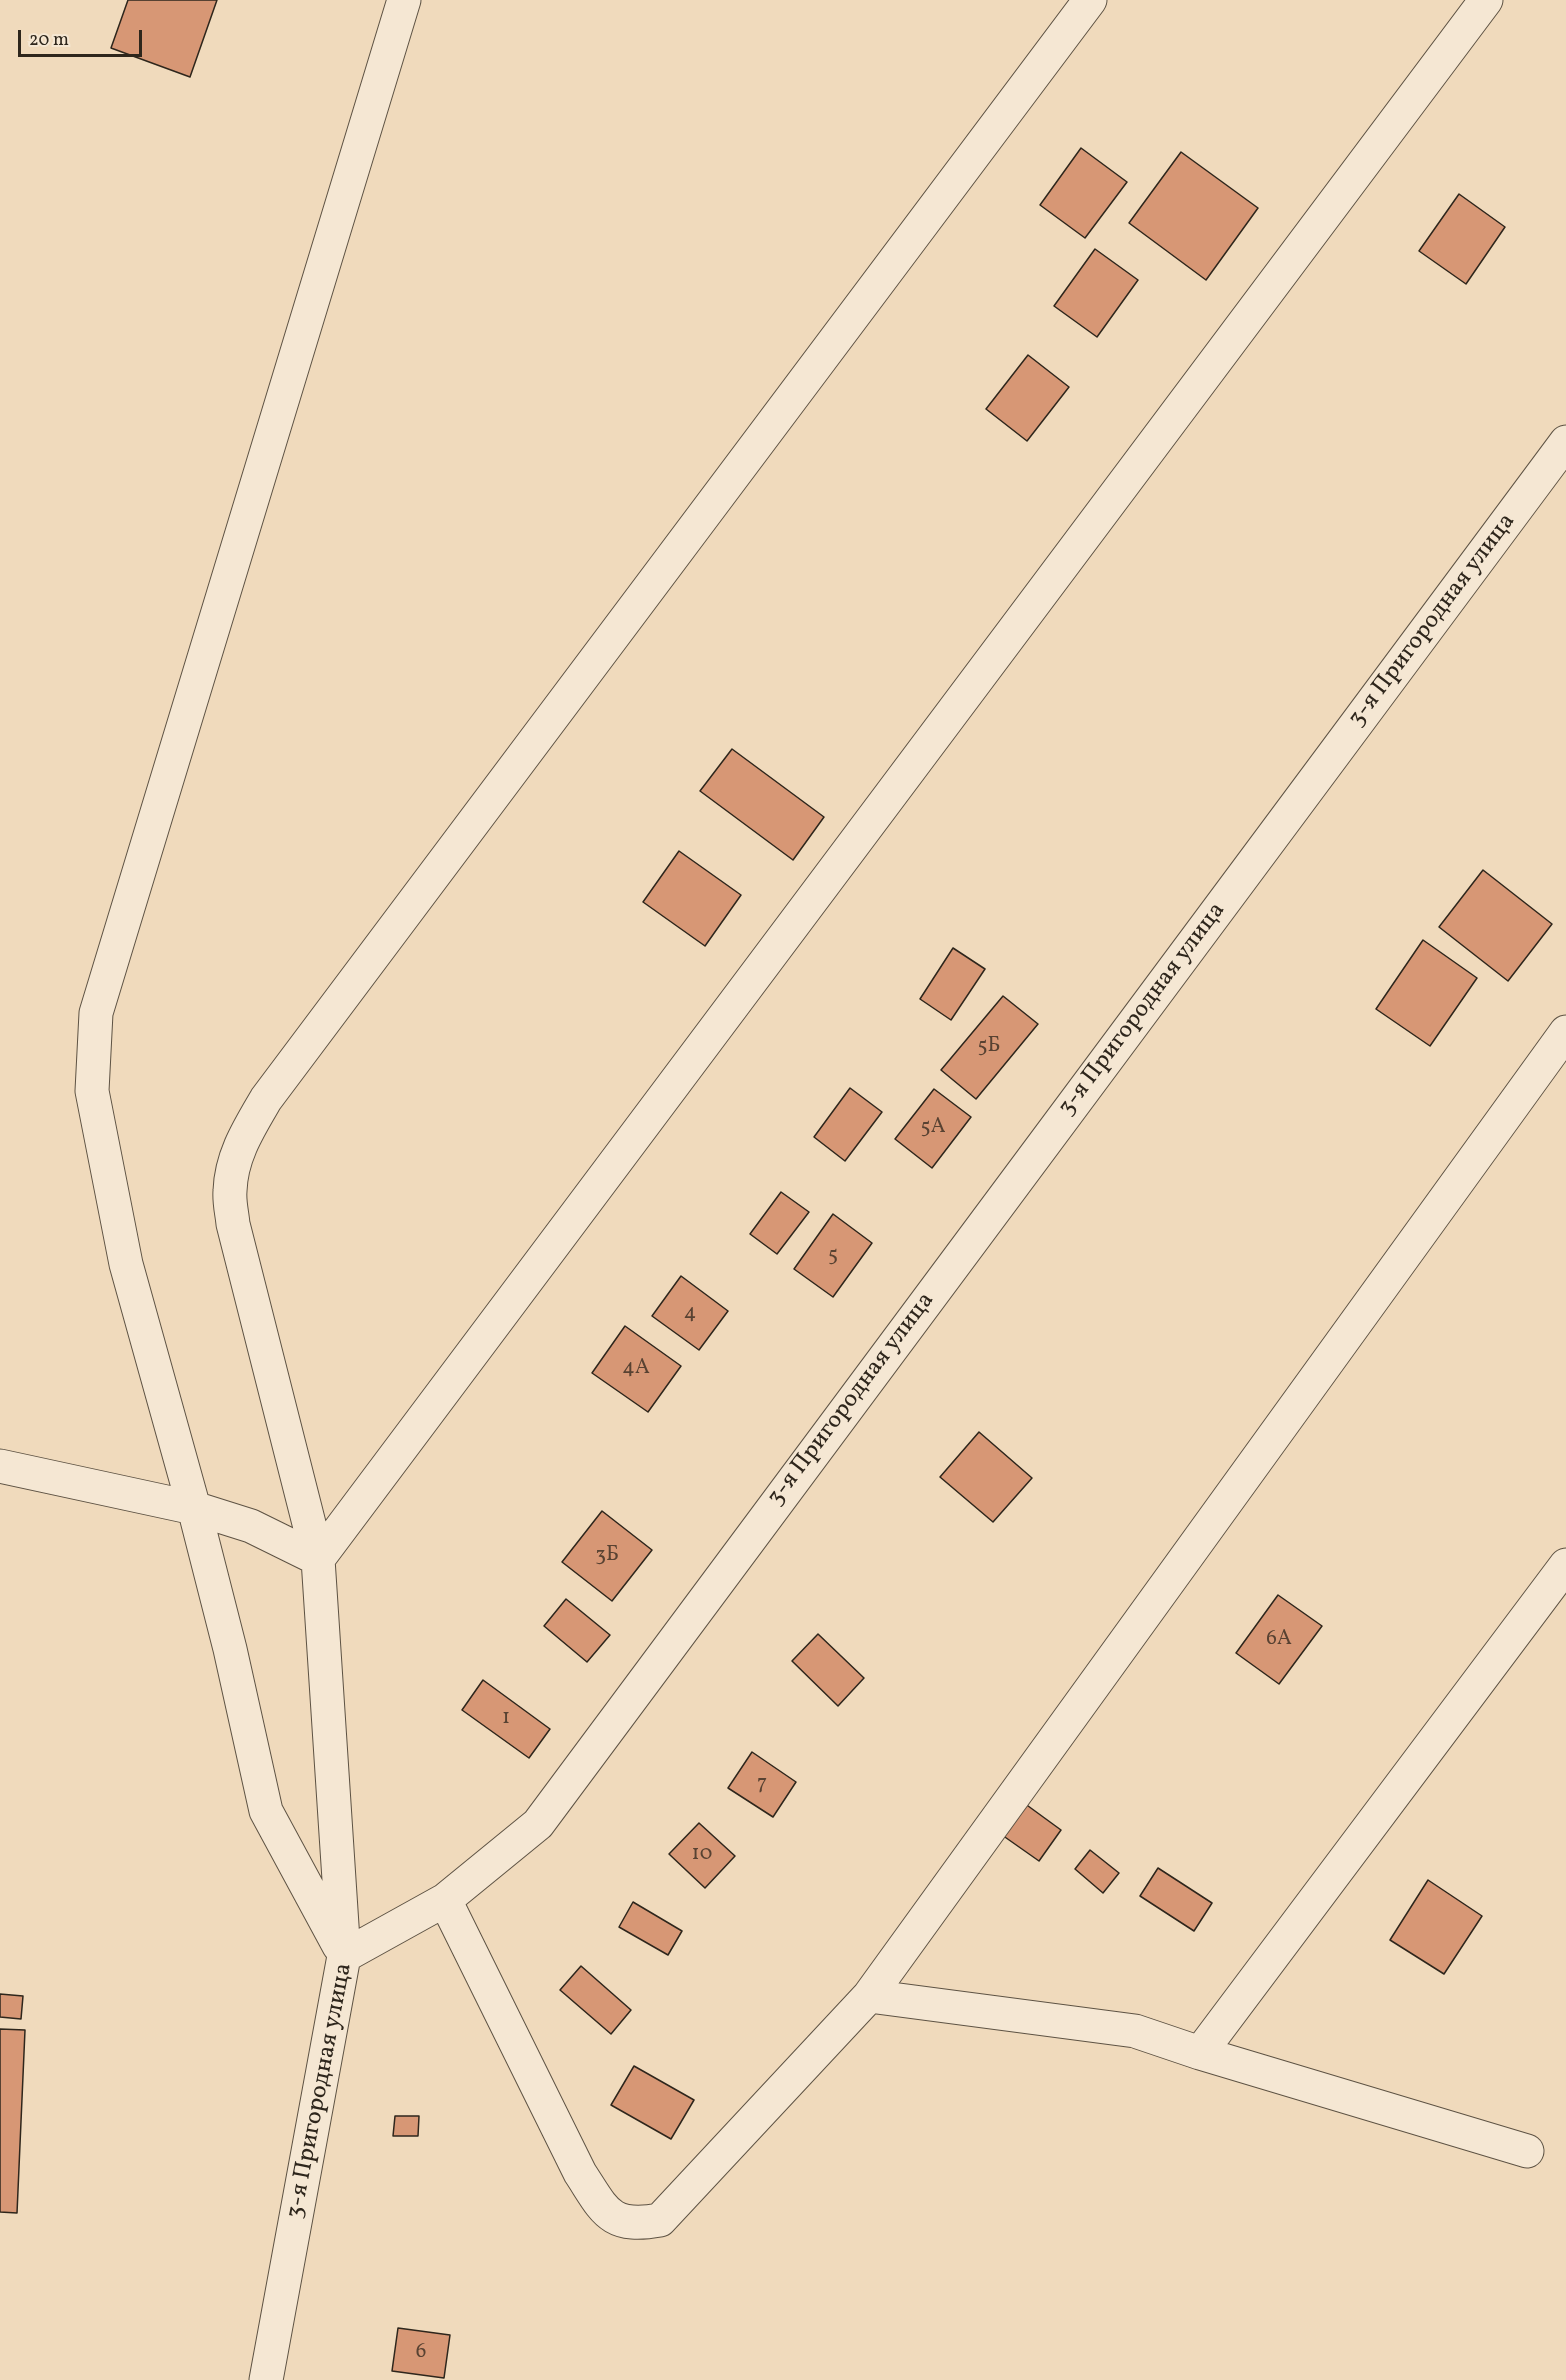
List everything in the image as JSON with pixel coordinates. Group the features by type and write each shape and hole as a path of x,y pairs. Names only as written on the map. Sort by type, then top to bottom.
{"street":[{"path":"344,1956 266,1811 230,1650 194,1508 123,1252 92,1091 96,1013 404,0"},
{"path":"344,1956 318,1559 232,1224 230,1191 236,1155 248,1130 281,1080 1090,0"},
{"path":"318,1559 1486,0"},
{"name":"3-я Пригородная улица","path":"266,2380 344,1956 445,1900 538,1824 1566,442"},
{"path":"445,1900 580,2173 603,2208 614,2218 627,2223 660,2220 869,1996 1566,1032"},
{"path":"0,1466 194,1508 251,1526 318,1559"},
{"path":"1200,2053 1566,1565"},
{"path":"869,1996 1135,2031 1200,2053 1527,2151"}],"building":[{"path":"128,0 217,0 190,77 111,48"},
{"path":"1081,148 1127,182 1085,238 1040,205"},
{"path":"1181,152 1258,208 1206,280 1129,223"},
{"path":"1459,194 1505,227 1466,284 1419,251"},
{"path":"1095,249 1138,280 1097,337 1054,306"},
{"path":"1028,355 1069,387 1027,441 986,409"},
{"path":"732,749 824,817 793,860 700,791"},
{"path":"679,851 741,895 705,946 643,902"},
{"path":"1483,870 1552,924 1508,981 1439,927"},
{"path":"1423,940 1477,978 1430,1046 1376,1009"},
{"path":"953,948 985,969 951,1020 920,999"},
{"path":"1003,996 1038,1024 976,1099 941,1070"},
{"path":"850,1088 882,1112 845,1161 814,1137"},
{"path":"934,1089 971,1117 932,1168 895,1139"},
{"path":"781,1192 809,1212 777,1254 750,1234"},
{"path":"833,1214 872,1243 833,1297 794,1269"},
{"path":"681,1276 728,1311 699,1350 652,1316"},
{"path":"625,1326 681,1366 648,1412 592,1373"},
{"path":"979,1432 1032,1478 993,1522 940,1477"},
{"path":"602,1511 652,1550 612,1601 562,1562"},
{"path":"1278,1595 1322,1626 1279,1684 1236,1653"},
{"path":"566,1599 610,1635 587,1662 544,1626"},
{"path":"818,1634 864,1678 838,1706 792,1661"},
{"path":"483,1680 550,1729 529,1758 462,1710"},
{"path":"752,1752 796,1782 773,1817 728,1788"},
{"path":"1024,1803 1061,1830 1039,1861 1002,1835"},
{"path":"699,1823 735,1856 705,1888 669,1854"},
{"path":"1090,1850 1119,1873 1103,1893 1075,1869"},
{"path":"1158,1868 1212,1903 1194,1931 1140,1896"},
{"path":"1428,1880 1482,1916 1444,1974 1390,1940"},
{"path":"633,1902 682,1931 668,1955 619,1927"},
{"path":"581,1966 631,2010 611,2034 560,1990"},
{"path":"0,1994 23,1996 21,2019 0,2017"},
{"path":"0,2029 25,2030 17,2213 0,2212"},
{"path":"634,2066 694,2100 671,2139 611,2105"},
{"path":"395,2116 419,2116 418,2136 393,2136"},
{"path":"398,2328 450,2335 444,2378 392,2371"}]}
